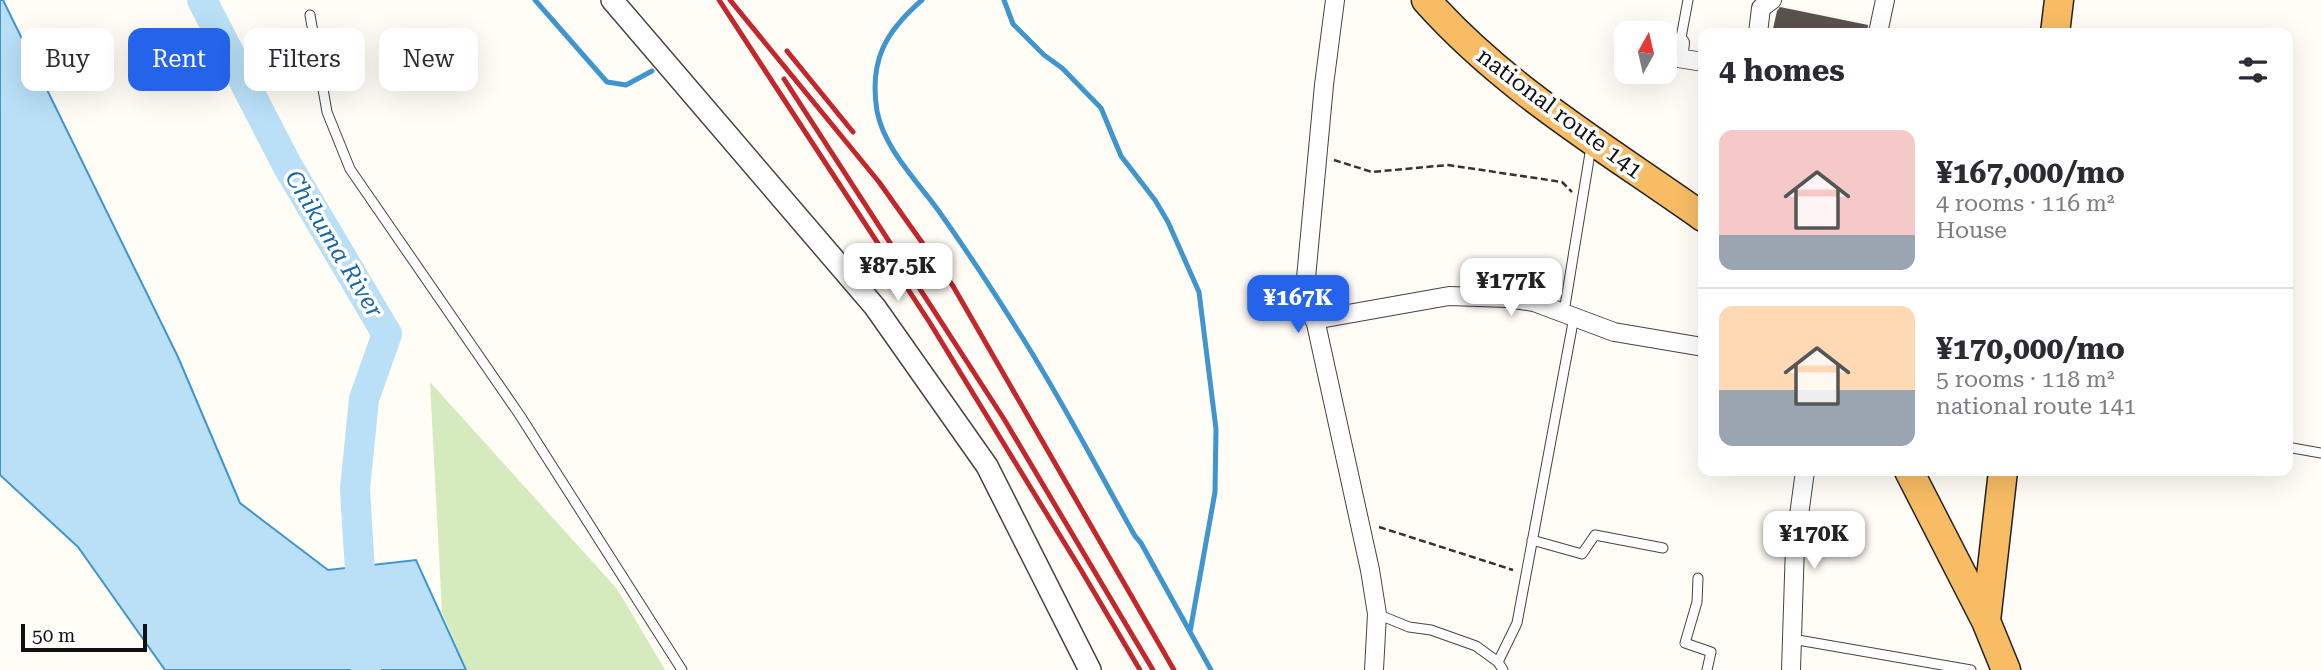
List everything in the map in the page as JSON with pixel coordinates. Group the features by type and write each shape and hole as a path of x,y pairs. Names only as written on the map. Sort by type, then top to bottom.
{"highway":[{"name":"national route 141","path":"1426,0 1477,53 1514,84 1592,142 1698,214"},
{"path":"2056,28 2059,0"},
{"path":"1912,476 1986,621 2006,670"},
{"path":"1986,621 2002,476"}],"street":[{"path":"612,0 875,307 986,466 1090,670"},
{"path":"1335,0 1306,278 1377,614 1374,670"},
{"path":"1759,28 1761,8 1772,0"},
{"path":"1879,28 1885,0"},
{"path":"1680,43 1678,58 1698,61"},
{"path":"1314,320 1449,296 1508,298 1534,302 1614,332 1698,346"},
{"path":"1791,670 1795,545 1804,476"}],"lane":[{"path":"1680,43 1688,0"},
{"path":"310,15 327,112 350,169 519,414 682,670"},
{"path":"1377,614 1409,627 1431,630 1476,646 1500,666 1517,623 1532,540 1569,314 1592,142"},
{"path":"2293,448 2321,453"},
{"path":"1532,540 1582,554 1595,535 1663,548"},
{"path":"1698,578 1697,602 1685,643 1711,652 1707,670"},
{"path":"1792,639 1971,670"}],"path":[{"path":"1318,154 1372,172 1448,165 1562,182 1582,203"},
{"path":"1359,521 1526,574"}],"green space":[{"path":"430,382 618,590 665,670 466,670 442,612"}],"water":[{"path":"0,0 3,0 21,37 21,91 48,91 178,357 240,503 328,570 416,560 466,670 165,670 78,547 0,475"}],"building":[{"path":"1780,7 1868,25 1868,28 1773,28"}],"waterway":[{"name":"Chikuma River","path":"202,0 287,165 387,334 364,399 355,489 366,670"},
{"path":"535,0 607,82 626,85 652,71"},
{"path":"922,0 889,36 878,62 875,93 877,111 886,138 968,254 1033,354 1211,670"},
{"path":"1004,0 1013,24 1101,108 1121,156 1155,200 1168,222 1199,292 1216,429 1215,492 1190,632"}],"railway":[{"path":"719,0 930,323 1140,670"},
{"path":"730,0 879,182 953,286 1174,670"},
{"path":"787,51 853,132"},
{"path":"784,79 1004,419 1153,670"}]}
